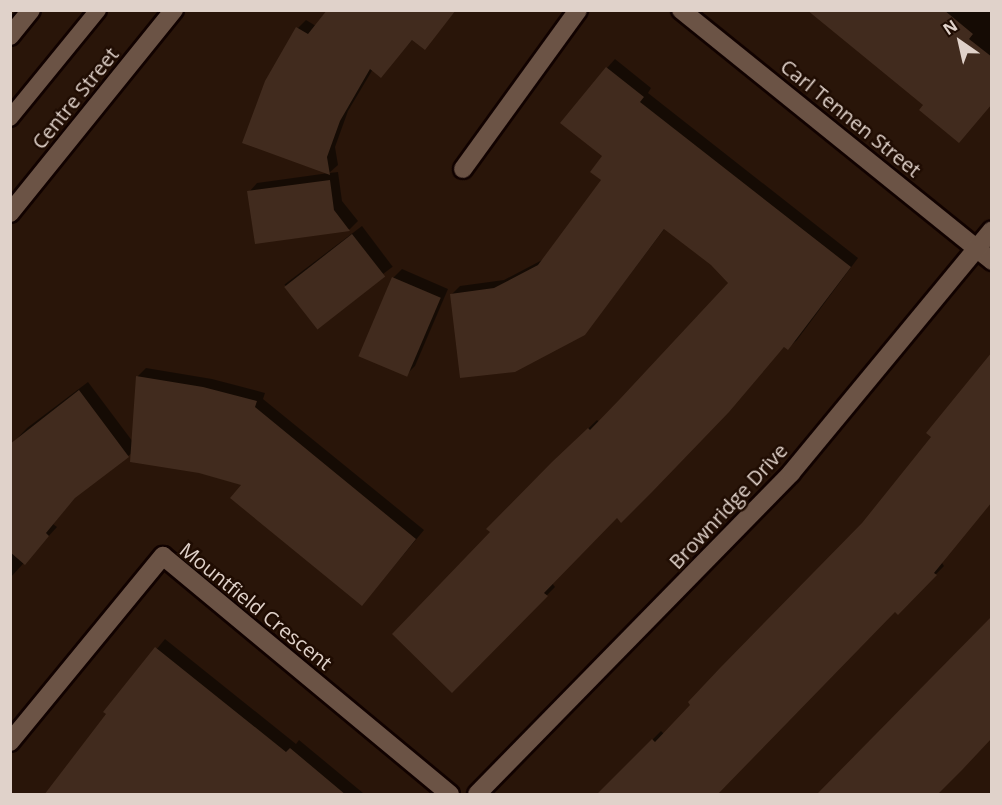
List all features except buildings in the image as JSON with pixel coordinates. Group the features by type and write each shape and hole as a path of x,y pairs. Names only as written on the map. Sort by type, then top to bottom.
{"street":[{"path":"10,36 31,10"},
{"name":"Centre Street","path":"10,213 174,10"},
{"path":"463,169 578,10"},
{"name":"Carl Tennen Street","path":"681,10 992,261"},
{"name":"Brownridge Drive","path":"477,795 791,473 992,230"},
{"name":"Mountfield Crescent","path":"10,742 163,556 450,795"}],"lane":[{"path":"10,118 98,10"}]}
